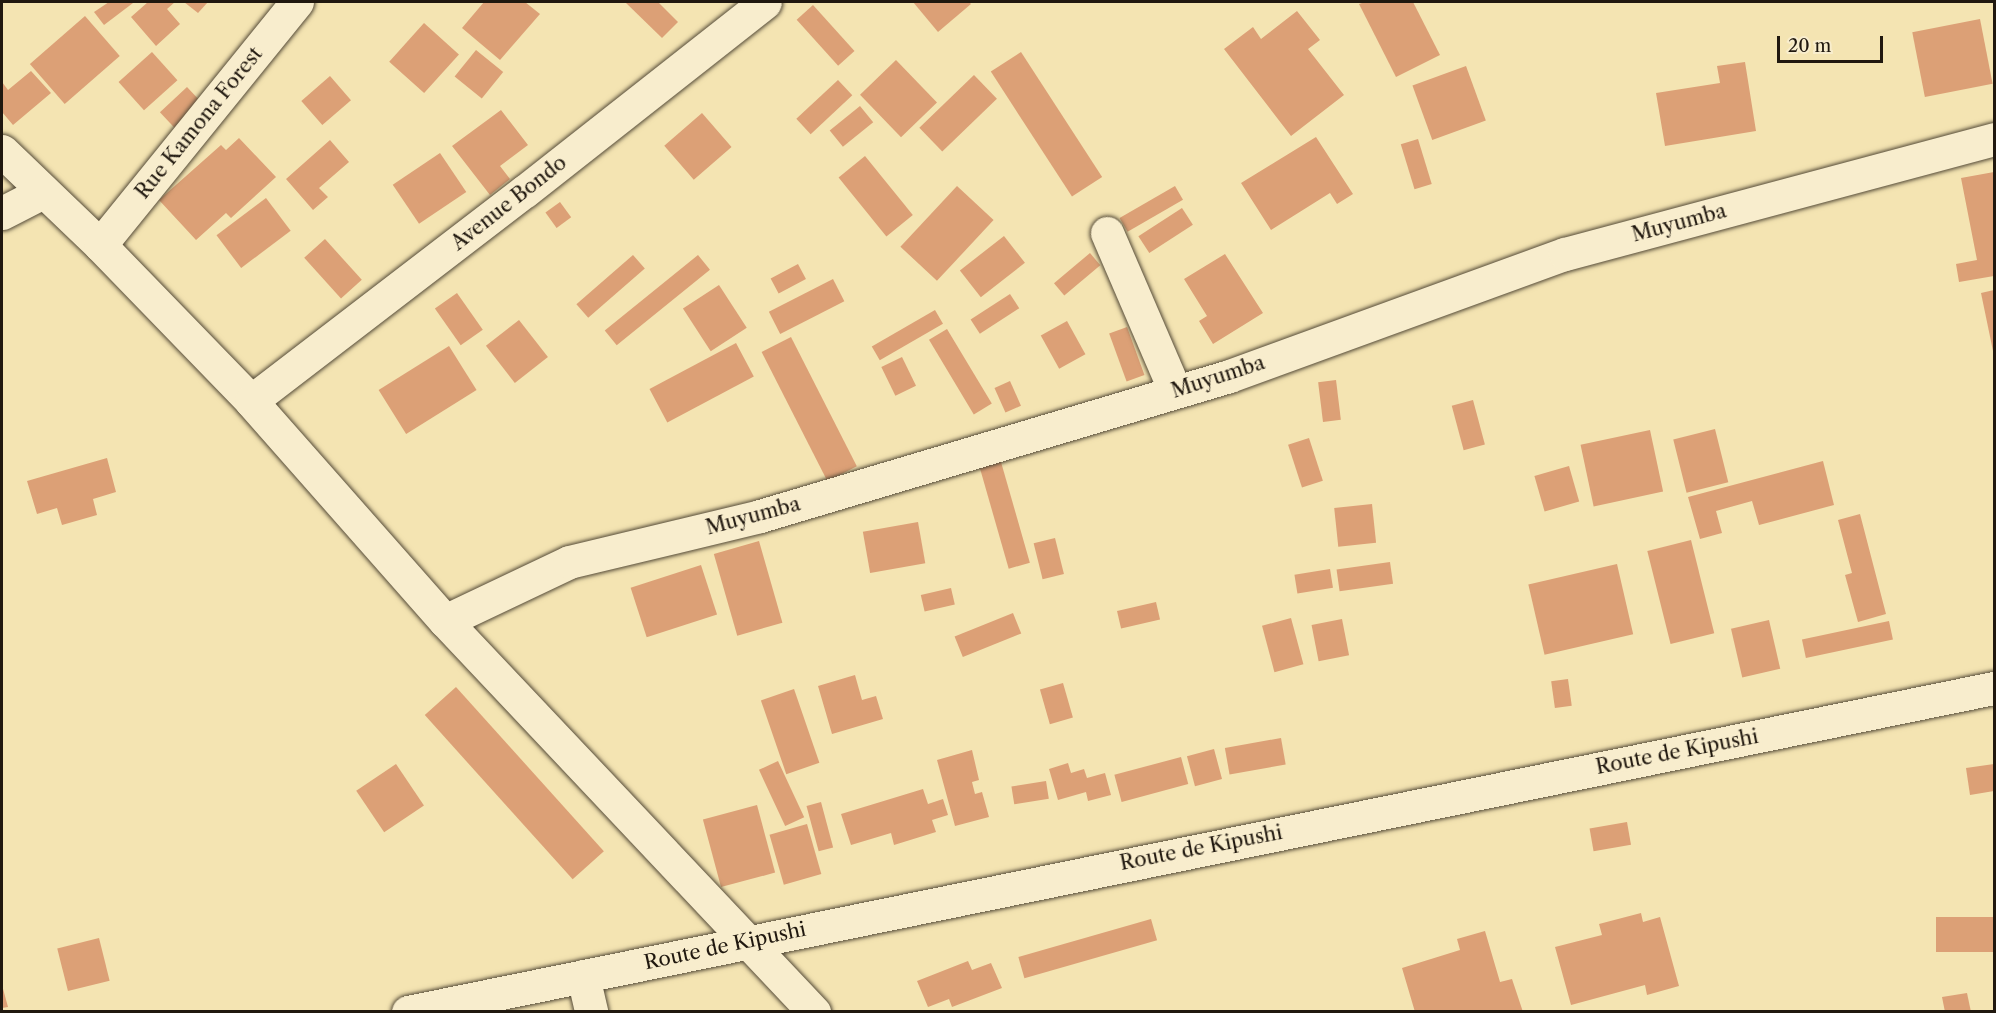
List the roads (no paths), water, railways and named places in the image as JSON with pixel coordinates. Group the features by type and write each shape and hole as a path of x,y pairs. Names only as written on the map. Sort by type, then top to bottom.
{"street":[{"name":"Rue Kamona Forest","path":"100,245 297,2"},
{"name":"Avenue Bondo","path":"251,401 525,192 765,2"},
{"name":"Muyumba","path":"445,621 569,562 760,516 1229,376 1565,254 1995,139"},
{"path":"2,152 100,245 251,401 445,621 814,1011"},
{"path":"2,213 43,192"},
{"path":"1107,233 1175,391"},
{"name":"Route de Kipushi","path":"408,1011 1995,688"},
{"path":"583,976 591,1011"}]}
